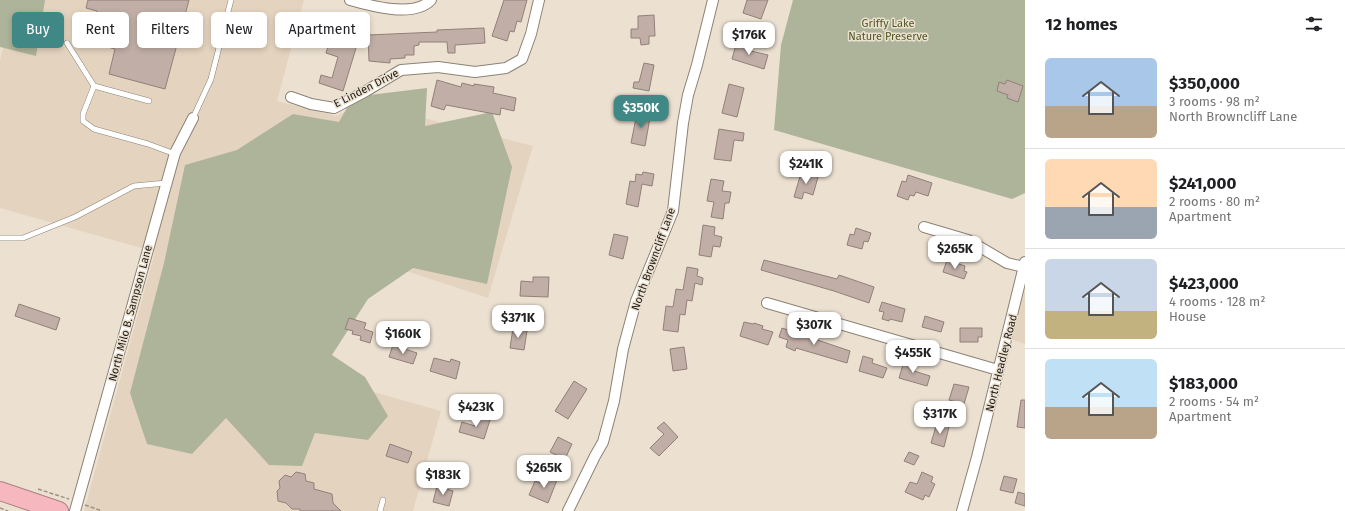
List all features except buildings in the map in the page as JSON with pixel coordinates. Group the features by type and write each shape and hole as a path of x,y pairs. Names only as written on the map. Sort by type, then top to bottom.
{"highway":[{"path":"0,491 59,511"}],"street":[{"path":"350,0 379,7 408,9 420,7 431,0"},
{"name":"E Linden Drive","path":"291,98 311,104 334,108 401,70 438,67 475,72 506,68 522,58 531,34 539,0"},
{"name":"North Browncliff Lane","path":"568,511 603,442 614,401 623,349 636,301 672,211 677,184 683,123 688,95 713,0"},
{"name":"North Milo B. Sampson Lane","path":"75,511 166,183 175,154 193,118"},
{"path":"924,227 968,240 1007,263 1024,264"},
{"name":"North Headley Road","path":"962,511 978,457 1024,264"},
{"path":"767,303 998,370"}],"lane":[{"path":"193,118 211,79 231,0"},
{"path":"67,43 94,86 148,101"},
{"path":"94,86 83,114 83,121 94,129 148,144 175,154"},
{"path":"0,238 22,238 75,217 134,186 166,183"},
{"path":"380,511 383,500"}],"path":[{"path":"0,508 8,511"}],"shaded area":[{"path":"15,0 304,0 301,12 275,12 275,48 291,48 277,101 336,116 365,103 533,146 488,298 336,248 303,372 441,411 413,511 84,511 155,252 0,208 0,60"},
{"path":"1025,267 1025,344 1007,338"}],"green space":[{"path":"0,0 45,0 43,12 12,12 12,48 37,48 36,56 0,47"},
{"name":"Griffy Lake Nature Preserve","path":"793,0 1025,0 1025,193 1012,199 774,130 781,45"},
{"path":"427,88 425,126 492,112 512,167 487,284 413,268 368,299 332,355 365,377 388,416 368,440 315,433 302,466 269,465 226,418 192,454 147,444 130,393 164,263 185,165 237,150 293,114 339,122 353,97"}]}
